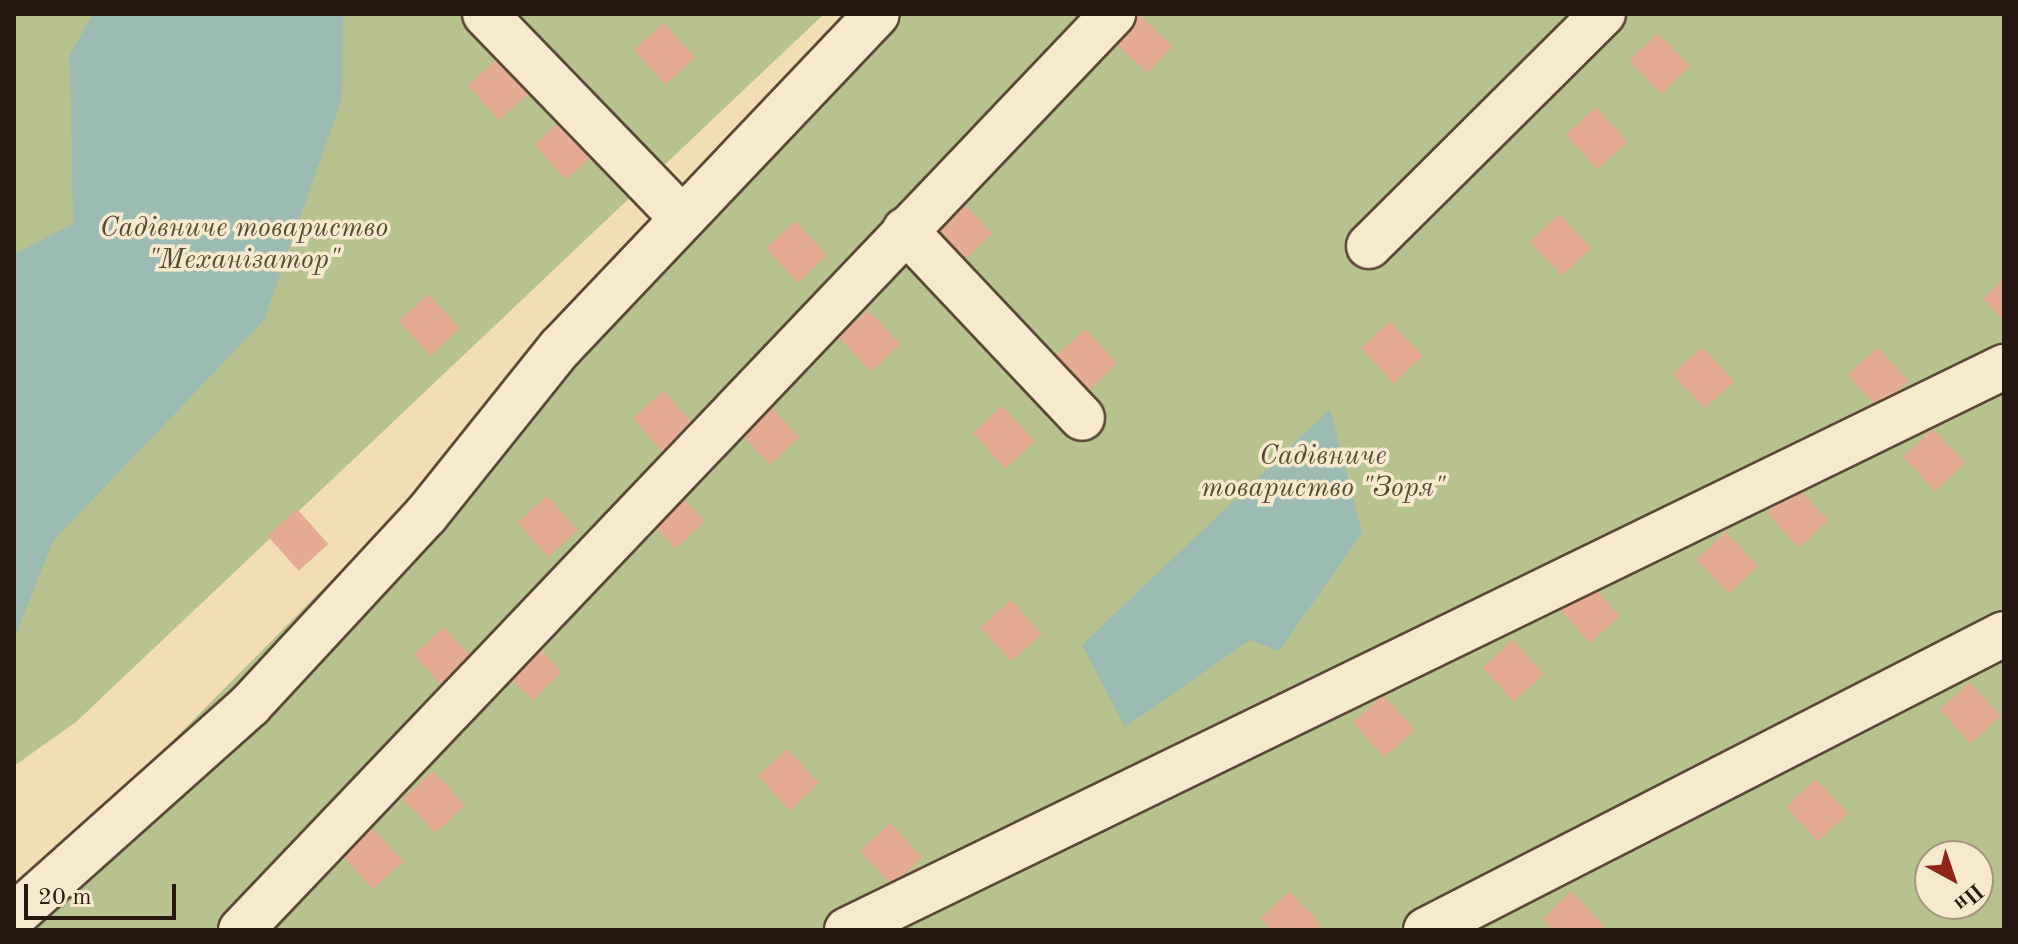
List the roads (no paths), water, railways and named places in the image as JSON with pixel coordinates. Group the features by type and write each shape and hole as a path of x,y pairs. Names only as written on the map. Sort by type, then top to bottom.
{"street":[{"path":"485,14 682,218"},
{"path":"14,916 250,705 426,515 560,348 877,14"},
{"path":"241,930 1113,14"},
{"path":"1369,246 1603,14"},
{"path":"905,230 1082,418"},
{"path":"847,930 2004,367"},
{"path":"1426,930 2004,634"}],"water":[{"path":"93,14 343,14 342,98 264,320 53,541 14,639 14,254 73,224 70,54"},
{"path":"1330,409 1362,533 1279,651 1250,640 1125,727 1082,645"}],"park label":[{"name":"Садівниче товариство \"Механізатор\"","path":"244,245"},
{"name":"Садівниче товариство \"Зоря\"","path":"1323,473"}]}
